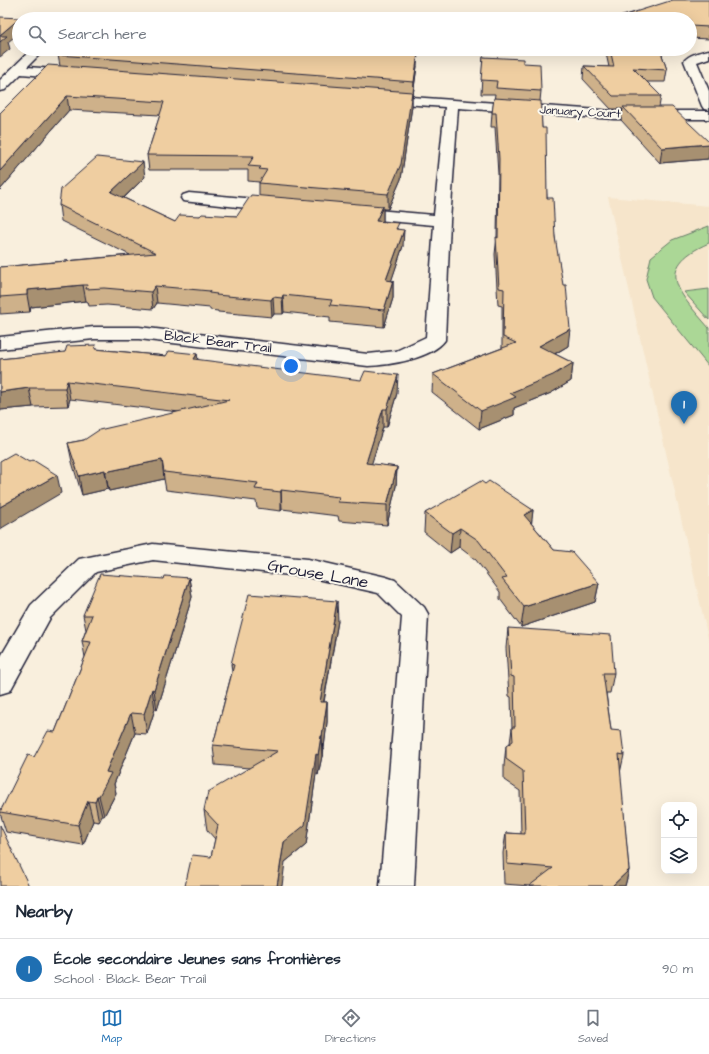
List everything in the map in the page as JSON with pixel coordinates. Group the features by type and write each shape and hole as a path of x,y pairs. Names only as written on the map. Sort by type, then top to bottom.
{"street":[{"path":"709,54 700,56 690,61 709,106"},
{"path":"0,87 32,56"},
{"path":"18,70 81,75"},
{"name":"January Court","path":"373,98 614,115 709,115"},
{"name":"Black Bear Trail","path":"0,343 94,333 139,333 368,360 384,360 401,357 419,350 435,340 442,222 452,104"},
{"path":"188,198 292,208"},
{"path":"339,212 442,222"},
{"name":"Grouse Lane","path":"0,683 40,612 88,565 153,552 308,568 386,586 415,614 397,886"}],"shaded area":[{"path":"608,197 709,206 709,642"}],"green space":[{"path":"709,226 709,243 691,252 681,262 676,272 677,282 681,293 709,328 709,367 652,297 646,279 651,257 672,240"},
{"path":"709,289 709,320 684,292"}],"building":[{"path":"673,0 709,0 709,27 697,26 697,12 635,12"},
{"path":"0,17 12,18 12,25 0,35"},
{"path":"0,36 7,36 0,42"},
{"path":"71,56 418,56 414,82"},
{"path":"612,56 662,56 667,70 633,68 661,96 613,96 584,66 614,67"},
{"path":"483,57 523,59 523,63 540,64 541,91 496,88 497,81 481,80"},
{"path":"48,65 412,92 401,164 388,194 259,183 267,170 259,169 261,167 248,166 254,156 147,155 164,102 67,96 0,171 0,113"},
{"path":"494,98 541,101 542,128 546,128 547,198 553,198 555,237 563,285 566,285 570,329 539,346 573,363 553,375 510,393 516,397 481,411 433,374 516,343 503,337 504,289 499,288 496,237 498,238 499,159 496,113 492,113"},
{"path":"623,107 672,107 709,142 709,144 662,148"},
{"path":"97,157 143,162 111,192 175,222 180,215 200,216 202,214 237,216 251,195 383,206 376,221 399,223 396,229 404,230 386,280 393,281 384,310 330,305 332,300 283,295 282,298 273,297 271,300 216,295 217,294 209,293 210,291 155,286 151,292 104,288 86,289 87,285 83,285 27,290 27,295 0,297 0,267 156,253 59,205 61,189"},
{"path":"96,345 95,349 166,356 169,351 197,354 194,359 361,380 365,371 398,375 387,409 383,409 366,463 397,467 387,505 338,502 339,497 281,490 281,492 255,489 258,483 164,472 162,460 79,476 68,443 84,440 99,430 229,400 67,381 65,388 29,388 0,392 0,359 65,352 67,346"},
{"path":"14,453 29,462 33,460 57,475 0,507 0,461"},
{"path":"481,481 485,484 489,481 533,510 524,515 554,550 572,552 599,583 524,607 502,579 507,578 478,540 460,528 452,533 425,513"},
{"path":"100,574 164,579 165,576 189,578 154,690 152,689 144,714 131,713 106,772 111,773 95,802 88,801 78,825 0,812 28,755 34,757 48,731 55,732 91,642 82,641 92,615 83,615"},
{"path":"249,594 337,601 320,702 327,702 318,755 316,754 305,825 284,842 277,886 185,886 192,855 211,857 218,825 204,810 208,792 278,751 213,745 234,665 231,664"},
{"path":"508,628 611,635 614,673 603,673 611,730 621,731 624,755 619,754 629,870 612,886 529,886 553,868 507,864 506,833 525,834 523,771 506,759 506,746 513,741 512,727 515,727 514,677 511,676"},
{"path":"0,825 29,886 0,886"}],"place":[{"name":"École secondaire Jeunes sans frontières","path":"684,424"}]}
